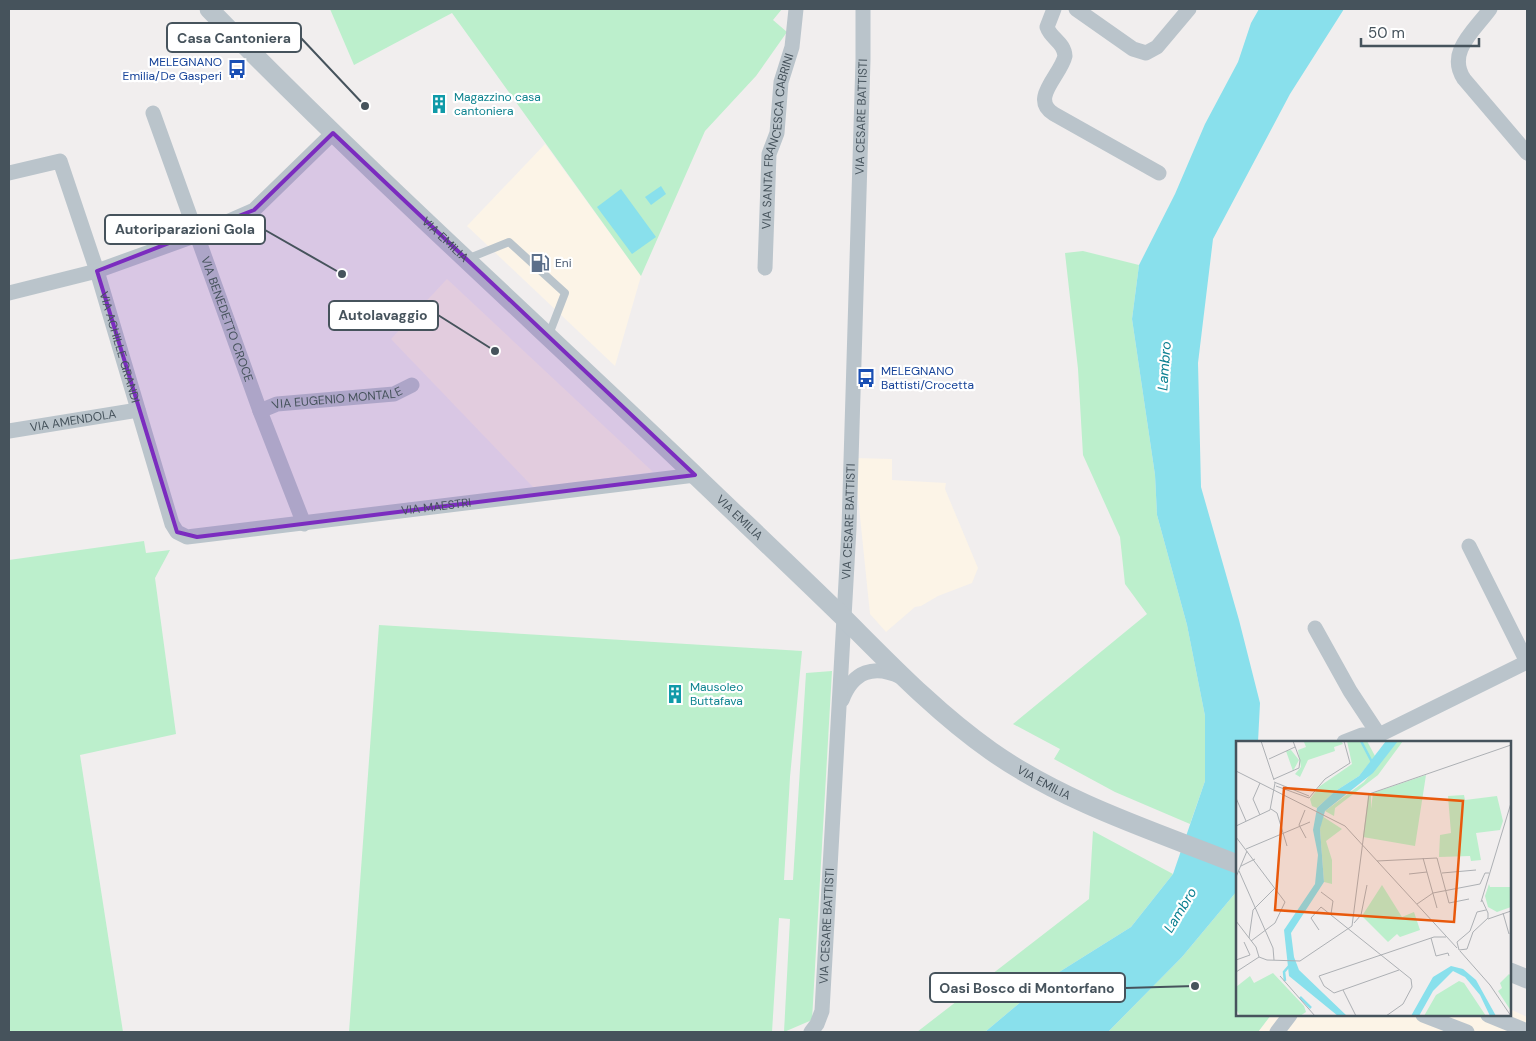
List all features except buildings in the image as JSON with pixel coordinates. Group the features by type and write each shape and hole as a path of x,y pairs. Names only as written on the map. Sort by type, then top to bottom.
{"street":[{"name":"VIA EMILIA","path":"193,9 293,94"},
{"name":"VIA EMILIA","path":"209,9 293,94 465,260 970,736 1032,776 1093,806 1236,864"},
{"name":"VIA CESARE BATTISTI","path":"811,1032 818,1024 822,1011 844,618 863,60 863,9"},
{"path":"1054,9 1047,27 1050,34 1061,44 1064,56 1044,94 1046,106 1054,114 1159,173"},
{"path":"1076,9 1133,49 1146,53 1157,47 1189,9"},
{"path":"1490,9 1461,48 1457,62 1464,79 1527,153"},
{"name":"VIA SANTA FRANCESCA CABRINI","path":"765,268 769,154 777,133 781,82 792,47 795,13"},
{"name":"VIA BENEDETTO CROCE","path":"153,113 260,411 304,524"},
{"path":"9,293 96,272 197,235 254,210 333,133"},
{"name":"VIA ACHILLE GRANDI","path":"9,173 60,161 96,272 172,524 177,532"},
{"name":"VIA EUGENIO MONTALE","path":"260,411 277,404 394,394 412,385"},
{"name":"VIA AMENDOLA","path":"9,431 138,410"},
{"name":"VIA MAESTRI","path":"177,532 187,537 198,537 695,475"},
{"path":"1347,741 1362,735 1378,739 1527,662 1469,546"},
{"path":"1315,628 1378,739"},
{"path":"839,706 850,683 870,671 891,672 909,680"},
{"path":"1511,972 1527,979"},
{"path":"1277,1032 1289,1016"},
{"path":"1426,1016 1467,1032"},
{"path":"1490,1016 1527,1031"}],"lane":[{"path":"465,260 509,242 565,294 548,338"}],"highlighted area":[{"path":"333,133 695,475 197,537 177,532 97,271 254,210"}],"shaded area":[{"path":"545,144 641,276 615,366 467,226"},
{"path":"447,279 653,472 534,488 391,339"},
{"path":"854,458 892,459 892,480 946,483 945,489 978,568 972,583 915,607 886,632 870,614"},
{"path":"1511,1009 1527,1017 1527,1032 1258,1032 1270,1016 1511,1016"}],"green space":[{"path":"330,9 782,9 773,20 787,32 756,76 705,131 641,276 452,13 354,65"},
{"path":"1083,251 1139,265 1132,319 1155,475 1157,515 1187,625 1205,716 1205,781 1190,824 1115,792 1054,759 1060,749 1013,724 1147,614 1125,584 1120,537 1083,455 1078,369 1065,253"},
{"path":"144,541 146,553 170,550 155,578 176,734 80,755 123,1032 9,1032 9,560"},
{"path":"379,625 802,651 790,777 784,880 793,880 806,673 832,671 812,1020 784,1032 790,919 779,918 772,1032 349,1032"},
{"path":"1093,831 1173,874 1131,927 1048,979 985,1032 917,1032 1089,899"},
{"path":"1236,892 1236,1016 1270,1016 1258,1032 1108,1032 1182,957"}],"water":[{"name":"Lambro","path":"1259,9 1344,9 1290,94 1213,239 1198,363 1201,487 1239,620 1260,703 1258,741 1236,741 1236,892 1182,957 1108,1032 985,1032 1048,979 1131,927 1173,874 1205,781 1205,716 1187,625 1157,515 1155,475 1132,319 1139,265 1175,194 1205,124 1238,62 1251,23"},
{"path":"661,186 666,194 651,205 645,197"},
{"path":"621,189 656,237 632,254 597,207"}],"place":[{"name":"MELEGNANO Emilia/De Gasperi","path":"237,69"},
{"name":"Magazzino casa cantoniera","path":"439,104"},
{"name":"Casa Cantoniera","path":"365,106"},
{"name":"Eni","path":"540,263"},
{"name":"Autoriparazioni Gola","path":"342,274"},
{"name":"Autolavaggio","path":"495,351"},
{"name":"MELEGNANO Battisti/Crocetta","path":"866,378"},
{"name":"Mausoleo Buttafava","path":"675,694"},
{"name":"Oasi Bosco di Montorfano","path":"1195,986"}]}
